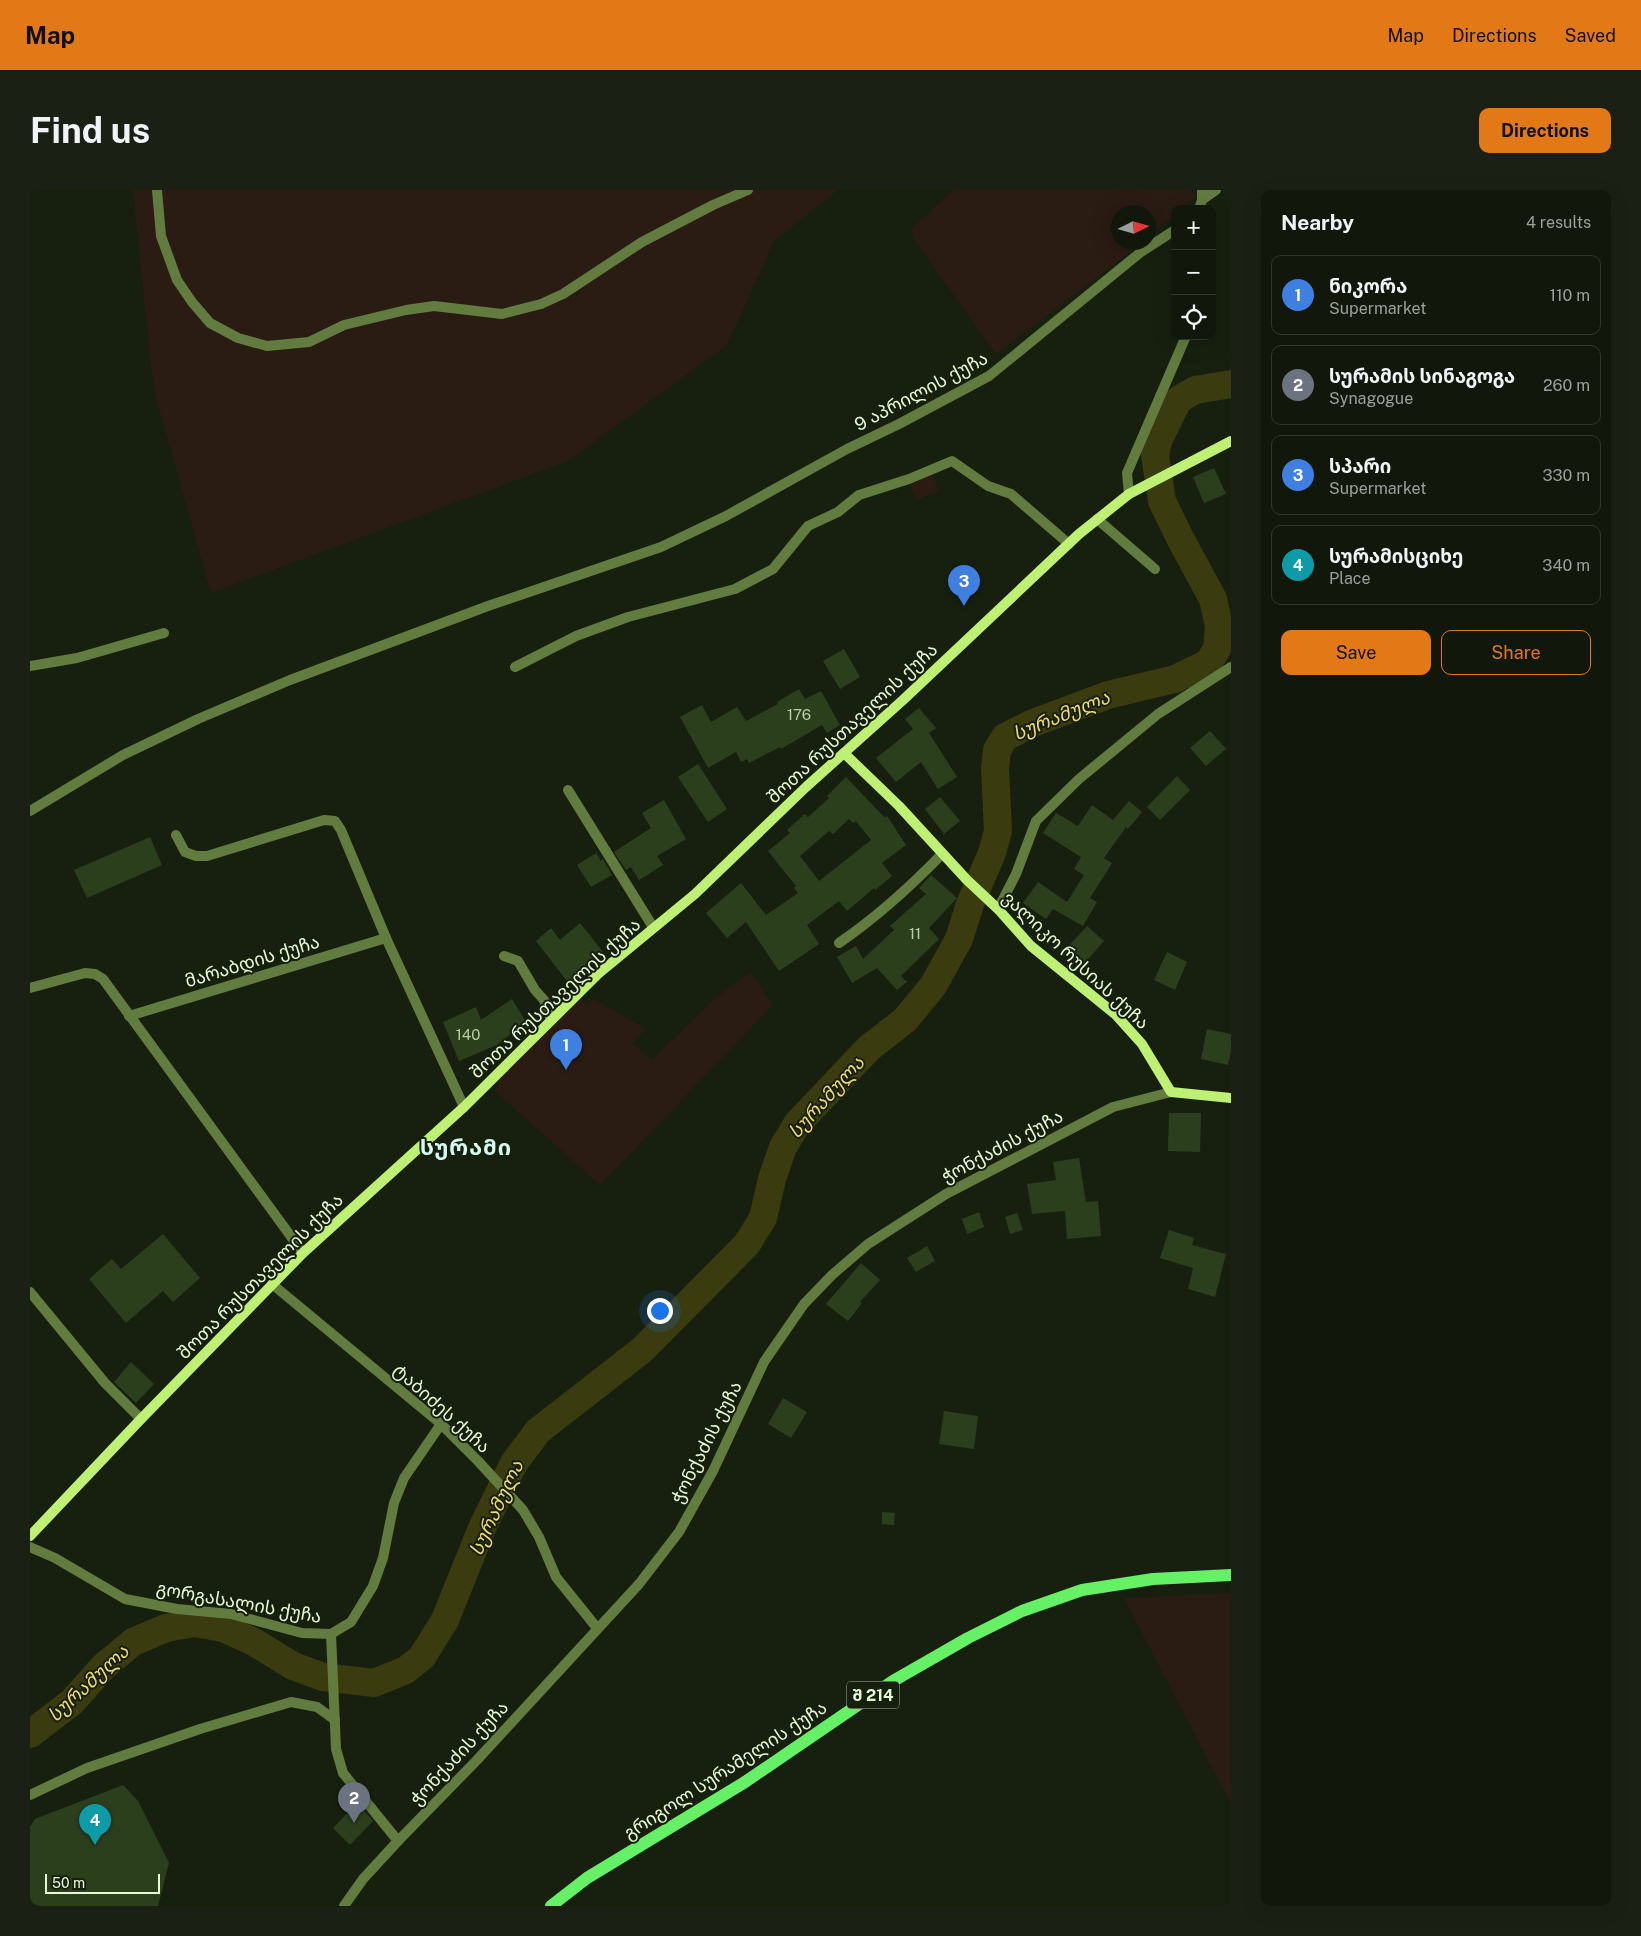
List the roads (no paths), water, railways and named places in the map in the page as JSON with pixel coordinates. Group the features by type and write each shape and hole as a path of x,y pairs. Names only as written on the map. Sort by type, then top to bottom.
{"main road":[{"name":"გრიგოლ სურამელის ქუჩა","path":"551,1906 587,1878 745,1782 892,1681 968,1638 1022,1611 1082,1590 1153,1578 1231,1575"}],"street":[{"path":"157,190 161,236 177,280 192,302 210,323 238,338 267,346 309,342 344,325 406,310 434,306 502,314 541,304 563,294 649,238 748,190"},
{"path":"1201,200 1216,190"},
{"name":"9 აპრილის ქუჩა","path":"30,811 123,755 198,719 290,680 488,606 662,547 726,516 847,449 899,424 989,376 1141,252 1171,233"},
{"path":"1129,494 1127,473 1184,340"},
{"name":"შოთა რუსთაველის ქუჩა","path":"30,1536 302,1254 464,1107 598,974 695,894 844,752 1069,544 1129,494 1231,441"},
{"path":"515,666 576,636 628,617 735,589 773,569 808,526 838,512 859,495 908,479 952,461 988,486 1010,494 1069,544"},
{"path":"1097,519 1155,569"},
{"path":"30,666 77,658 164,633"},
{"path":"996,907 1016,874 1036,821 1079,779 1158,714 1231,667"},
{"name":"ვალიკო რუსიას ქუჩა","path":"844,752 898,806 967,880 996,907 1031,946 1115,1014 1142,1044 1171,1092"},
{"path":"568,790 653,927"},
{"path":"176,835 185,852 196,856 207,856 324,820 335,821 341,830 386,938 464,1107"},
{"path":"839,943 872,921 913,884 942,854"},
{"name":"მარაბდის ქუჩა","path":"129,1016 386,938"},
{"path":"504,956 518,961 535,990 544,1000 552,1020"},
{"path":"30,988 85,973 94,974 103,979 302,1254"},
{"path":"1171,1092 1231,1098"},
{"name":"ჭონქაძის ქუჩა","path":"344,1906 363,1879 477,1760 639,1584 679,1532 713,1471 764,1362 804,1304 832,1275 868,1244 946,1194 1113,1107 1171,1092"},
{"name":"ტაბიძეს ქუჩა","path":"272,1284 441,1424 478,1461 523,1510 540,1536 556,1577 597,1628"},
{"path":"30,1292 104,1383 141,1419"},
{"name":"გორგასალის ქუჩა","path":"30,1547 55,1558 125,1599 177,1609 230,1614 302,1633 331,1634 351,1622 372,1586 383,1558 394,1502 404,1478 441,1424"},
{"path":"331,1634 336,1749 343,1773 398,1841"},
{"path":"30,1795 87,1768 200,1729 291,1702 317,1707 335,1720"}],"waterway":[{"name":"სურამულა","path":"30,1734 72,1702 103,1667 133,1642 166,1628 194,1623 223,1628 254,1642 293,1666 323,1677 374,1683 406,1670 422,1657 445,1620 482,1528 514,1463 538,1431 642,1350 747,1244 763,1218 772,1179 783,1147 797,1124 869,1048 905,1020 933,986 959,939 970,904 992,853 998,831 995,768 997,750 1005,737 1033,723 1108,695 1175,679 1208,663 1217,649 1219,626 1213,599 1162,501 1155,455 1158,441 1178,400 1195,390 1231,384"}],"place":[{"name":"სპარი","path":"964,606"},
{"name":"ნიკორა","path":"566,1070"},
{"name":"სურამის სინაგოგა","path":"354,1823"},
{"name":"სურამისციხე","path":"95,1845"}],"district":[{"name":"სურამი","path":"466,1147"}]}
